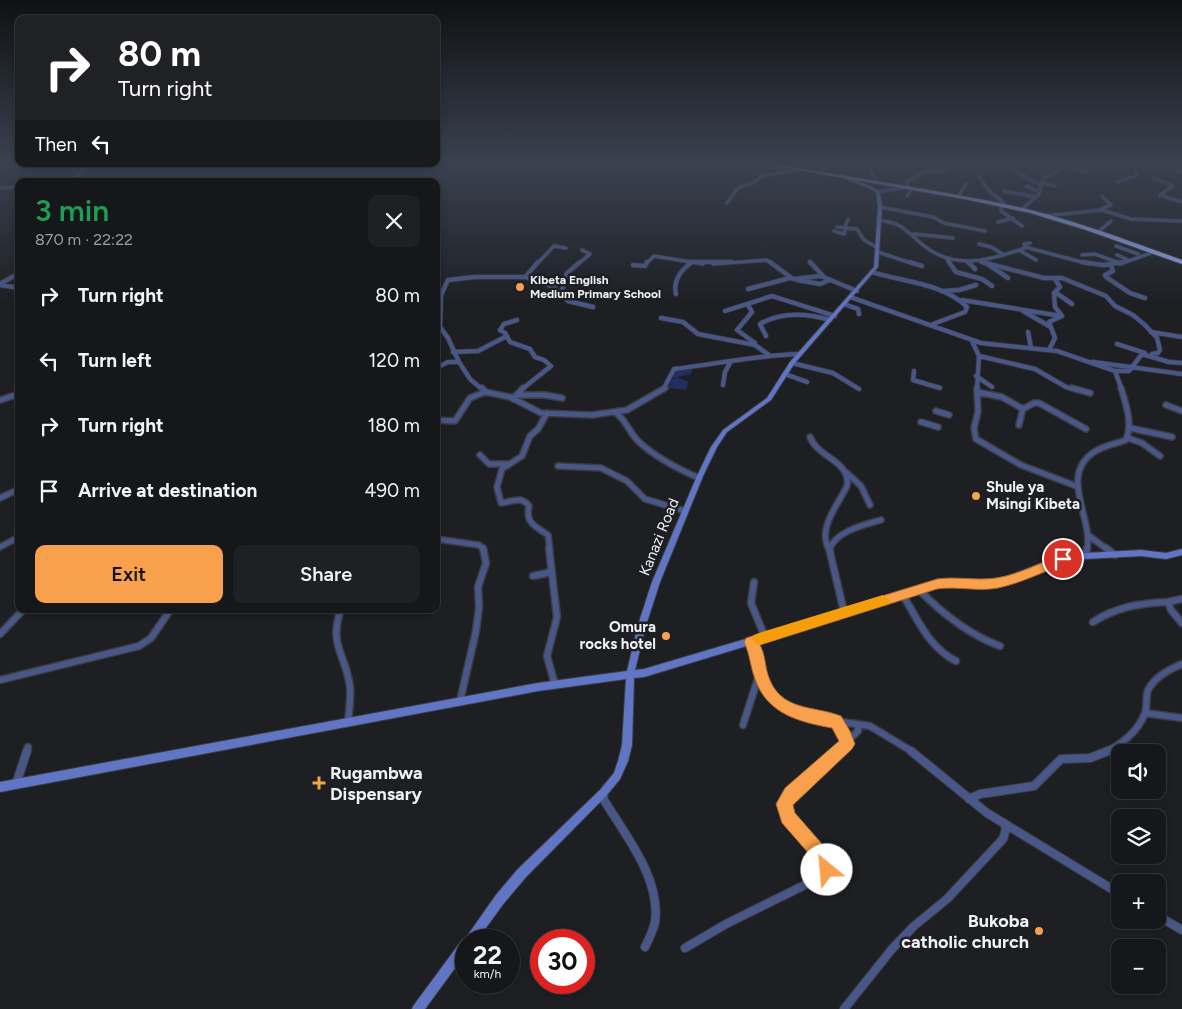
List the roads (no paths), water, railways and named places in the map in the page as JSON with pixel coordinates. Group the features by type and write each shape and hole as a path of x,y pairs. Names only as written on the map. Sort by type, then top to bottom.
{"highway":[{"path":"1021,210 1083,227 1182,262"}],"main road":[{"name":"Kanazi Road","path":"478,929 522,873 603,793 616,776 623,761 627,745 630,675 650,600 699,478 714,447 725,432 769,399 792,363 857,291 878,264 880,210"},
{"path":"0,787 555,684 630,675 665,668 710,652 751,642 901,594 950,582 977,585 999,583 1055,561 1085,556 1141,553 1166,556 1180,554"},
{"path":"418,1009 455,959"}],"street":[{"path":"894,210 933,217 944,223 985,232"},
{"path":"1001,210 1022,226"},
{"path":"1044,216 1096,210"},
{"path":"1097,210 1131,218 1182,221"},
{"path":"911,214 922,220"},
{"path":"998,222 1013,218"},
{"path":"834,231 844,234 848,219"},
{"path":"850,297 985,344 1048,350 1115,371 1125,372 1134,367 1140,356 1158,353 1160,350 1160,344 1137,318 1115,306 1106,296 1062,278 1041,278 986,263 947,258 925,247 899,222 878,220"},
{"path":"1098,232 1111,221"},
{"path":"1083,227 1089,224"},
{"path":"837,227 857,229 864,240 878,250 922,266"},
{"path":"912,234 953,238"},
{"path":"981,262 1019,250 1025,247 1024,244 1030,243"},
{"path":"979,244 992,247 1004,255"},
{"path":"528,277 535,264 549,249 554,246 566,248"},
{"path":"1116,246 1138,254"},
{"path":"925,247 935,248"},
{"path":"1025,247 1088,263 1111,265 1120,264 1138,254 1155,252"},
{"path":"561,294 567,273 590,254 582,250"},
{"path":"1019,250 1036,260"},
{"path":"1082,255 1095,254 1120,264"},
{"path":"1117,255 1128,260"},
{"path":"634,265 645,266 649,259 654,256 713,264 767,260 792,278 820,284 830,280"},
{"path":"947,258 956,272 982,278 992,286"},
{"path":"676,294 674,285 681,272 692,262"},
{"path":"810,262 824,277 857,291"},
{"path":"968,262 975,269"},
{"path":"986,263 1008,278"},
{"path":"1111,265 1112,271 1105,275 1106,277 1135,296 1145,298"},
{"path":"872,272 939,291 959,299 1061,316"},
{"path":"1041,278 1049,273"},
{"path":"0,285 15,276"},
{"path":"486,392 470,380 453,352 448,338 440,327 442,320 441,294 448,280 478,277 528,277 554,288 567,302 593,307"},
{"path":"748,289 792,278 824,277"},
{"path":"1055,279 1060,287 1055,292 1054,304 1061,316"},
{"path":"0,285 15,287"},
{"path":"939,291 959,290 976,285"},
{"path":"1055,292 1072,304"},
{"path":"725,311 772,296 832,318"},
{"path":"932,324 965,312 967,307 959,299"},
{"path":"844,304 858,308 859,314"},
{"path":"748,305 752,312 737,330 769,355"},
{"path":"1023,310 1049,326 1055,338 1048,350"},
{"path":"766,336 760,324 775,317 795,314 832,318"},
{"path":"1049,326 1049,322 1061,316"},
{"path":"661,318 683,322 698,334 758,346"},
{"path":"514,397 551,366 544,360 535,357 529,348 510,342 500,328 504,324 517,320"},
{"path":"1028,332 1031,348"},
{"path":"1151,332 1182,337"},
{"path":"453,352 478,351 507,336"},
{"path":"972,340 978,354 976,376 978,412 974,428 978,441 1034,471 1076,486"},
{"path":"978,354 985,344"},
{"path":"1117,344 1174,364 1182,373"},
{"path":"514,397 536,412 597,415 627,410 662,391 674,369 730,363 769,355 800,354"},
{"path":"978,354 1034,369 1066,387 1090,394"},
{"path":"440,366 448,362 459,362"},
{"path":"1087,362 1182,373"},
{"path":"1174,364 1182,362"},
{"path":"723,385 724,372 730,363"},
{"path":"792,363 833,373 859,389"},
{"path":"914,371 914,380 940,388"},
{"path":"1115,371 1120,381 1130,428 1128,438"},
{"path":"786,374 807,382"},
{"path":"976,376 992,387"},
{"path":"440,420 455,421 471,397 477,393 486,392 514,397 545,395 562,398"},
{"path":"977,392 1006,399 1023,408 1039,403 1086,429"},
{"path":"0,400 15,395"},
{"path":"1166,405 1182,412"},
{"path":"1019,425 1023,408"},
{"path":"936,411 949,415"},
{"path":"616,412 622,417 637,440 676,468 699,478"},
{"path":"547,413 541,425 530,436 522,456 502,469 497,482 500,502 505,503 520,498 528,503 528,522 548,535 557,619 547,652 555,684"},
{"path":"921,422 938,427"},
{"path":"1130,428 1172,438"},
{"path":"810,437 817,451 846,472 861,486 870,506"},
{"path":"1085,556 1089,548 1088,535 1076,486 1087,457 1128,438 1142,443 1160,456"},
{"path":"480,455 489,464 508,464"},
{"path":"558,466 601,468 627,481 636,493 645,499 685,511"},
{"path":"844,612 829,550 825,543 827,525 846,487 846,472"},
{"path":"0,498 15,491"},
{"path":"829,550 837,538 861,526 881,520"},
{"path":"1088,535 1115,555"},
{"path":"0,548 15,539"},
{"path":"440,540 477,544 480,545 485,554 486,570 477,590 479,604 476,630 460,701"},
{"path":"533,576 552,572"},
{"path":"754,582 751,602 765,637"},
{"path":"919,590 939,608 985,640 1000,646"},
{"path":"901,594 931,645 946,657 956,661"},
{"path":"1093,622 1120,608 1168,602 1182,598"},
{"path":"1168,602 1170,610 1182,623"},
{"path":"0,634 20,613"},
{"path":"0,680 139,646 151,638 168,613"},
{"path":"340,613 334,628 334,637 338,654 344,662 350,687 348,722"},
{"path":"751,642 755,648 765,687 785,708 803,715 870,726 911,751 969,799 1003,823 1111,889"},
{"path":"969,799 980,794 1034,786 1061,759 1090,758 1116,748 1138,726 1145,712 1149,688 1167,671 1182,664"},
{"path":"743,726 760,672"},
{"path":"1145,712 1182,718"},
{"path":"836,721 842,727 847,744"},
{"path":"685,948 726,924 825,875 827,870 824,859 788,817 784,804 790,794 847,744 858,731 858,724"},
{"path":"16,784 28,747"},
{"path":"603,793 604,800 624,831 647,876 656,917 645,947"},
{"path":"844,1009 914,926 947,900 1004,839 1006,829 1003,823"},
{"path":"1166,921 1182,930"}],"place":[{"name":"Kibeta English Medium Primary School","path":"520,287"},
{"name":"Shule ya Msingi Kibeta","path":"976,496"},
{"name":"Omura rocks hotel","path":"666,636"},
{"name":"Rugambwa Dispensary","path":"319,783"},
{"name":"Bukoba catholic church","path":"1039,931"}]}
